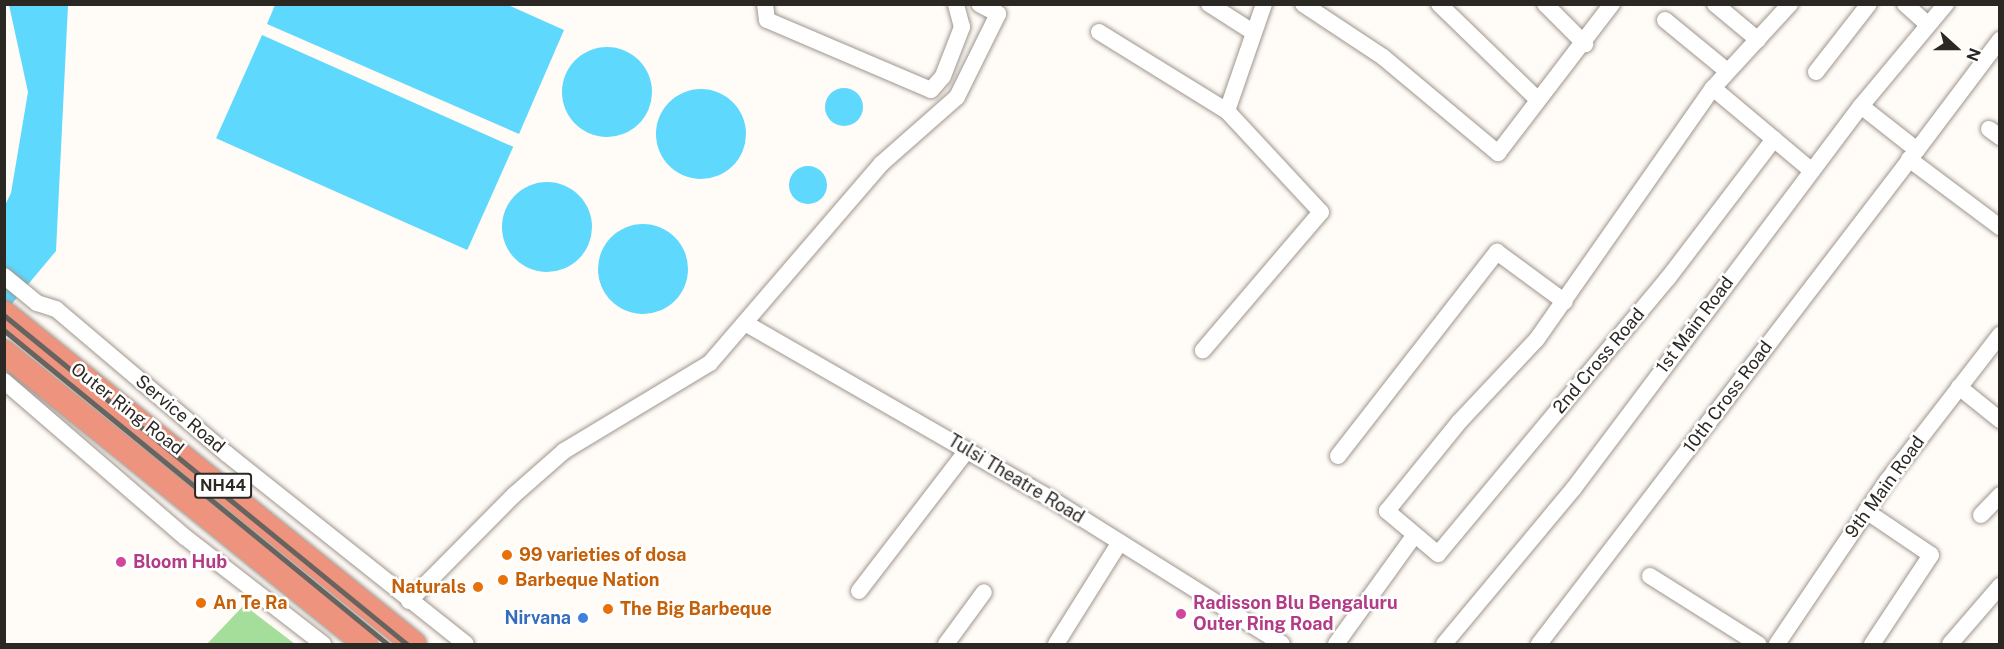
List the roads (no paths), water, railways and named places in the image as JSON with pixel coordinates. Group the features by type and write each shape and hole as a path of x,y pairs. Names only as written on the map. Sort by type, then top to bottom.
{"highway":[{"name":"Outer Ring Road","path":"4,313 173,445 414,645"},
{"name":"Outer Ring Road","path":"4,352 366,645"}],"street":[{"path":"765,4 767,20 931,90 943,76 962,27 956,4"},
{"path":"410,602 514,495 564,451 710,363 881,164 964,84 1000,9 979,4"},
{"path":"1209,4 1253,32"},
{"path":"1227,111 1264,4"},
{"path":"1304,4 1383,57 1493,152 1501,150 1538,100 1585,44 1612,4"},
{"path":"1439,4 1538,100"},
{"path":"1545,4 1585,44"},
{"path":"1715,4 1758,40"},
{"path":"1336,645 1414,536 1387,511 1565,302 1713,88 1790,4"},
{"path":"1816,72 1869,4"},
{"path":"1905,4 1926,23"},
{"name":"1st Main Road","path":"1444,645 1574,488 1861,106 1926,23 1946,4"},
{"path":"1665,20 1727,71"},
{"path":"1099,32 1227,111 1321,212 1203,350"},
{"name":"10th Cross Road","path":"1539,645 2000,40"},
{"path":"943,76 964,84"},
{"path":"1713,88 1812,171"},
{"path":"1861,106 1913,155 2000,226"},
{"name":"2nd Cross Road","path":"1414,536 1438,554 1661,285 1773,139"},
{"path":"1338,456 1497,252 1565,302"},
{"name":"Service Road","path":"4,276 38,303 56,309 410,602 466,645"},
{"name":"Tulsi Theatre Road","path":"746,323 967,450 1120,542 1282,645"},
{"name":"9th Main Road","path":"1777,645 1866,511 2000,335"},
{"path":"4,381 185,537 316,642"},
{"path":"1959,387 2000,420"},
{"path":"859,591 967,450"},
{"path":"1982,516 2000,495"},
{"path":"1866,511 1931,555 1872,645"},
{"path":"1056,645 1120,542"},
{"path":"1650,576 1758,645"},
{"path":"1950,645 2000,586"},
{"path":"946,645 984,592"}],"water":[{"path":"506,4 564,30 519,134 267,24 275,5"},
{"path":"9,5 68,5 56,251 5,312 5,205 11,193 28,92"},
{"path":"262,35 513,147 467,250 216,138"},
{"path":"607,47 624,50 639,60 649,75 652,92 649,109 639,124 624,134 607,137 590,134 575,124 565,109 562,92 565,75 575,60 590,50"},
{"path":"844,88 858,93 863,107 858,121 844,126 830,121 825,107 830,93"},
{"path":"701,89 718,92 733,102 743,117 746,134 743,151 733,166 718,176 701,179 684,176 669,166 659,151 656,134 659,117 669,102 684,92"},
{"path":"808,166 822,171 827,185 822,199 808,204 794,199 789,185 794,171"},
{"path":"547,182 564,185 579,195 589,210 592,227 589,244 579,259 564,269 547,272 530,269 515,259 505,244 502,227 505,210 515,195 530,185"},
{"path":"643,224 660,227 675,237 685,252 688,269 685,286 675,301 660,311 643,314 626,311 611,301 601,286 598,269 601,252 611,237 626,227"}],"railway":[{"path":"4,315 407,644"},
{"path":"4,330 388,644"}],"place":[{"name":"99 varieties of dosa","path":"507,555"},
{"name":"Bloom Hub","path":"121,562"},
{"name":"Barbeque Nation","path":"503,580"},
{"name":"Naturals","path":"478,587"},
{"name":"An Te Ra","path":"201,603"},
{"name":"The Big Barbeque","path":"608,609"},
{"name":"Radisson Blu Bengaluru Outer Ring Road","path":"1181,614"},
{"name":"Nirvana","path":"583,618"}]}
